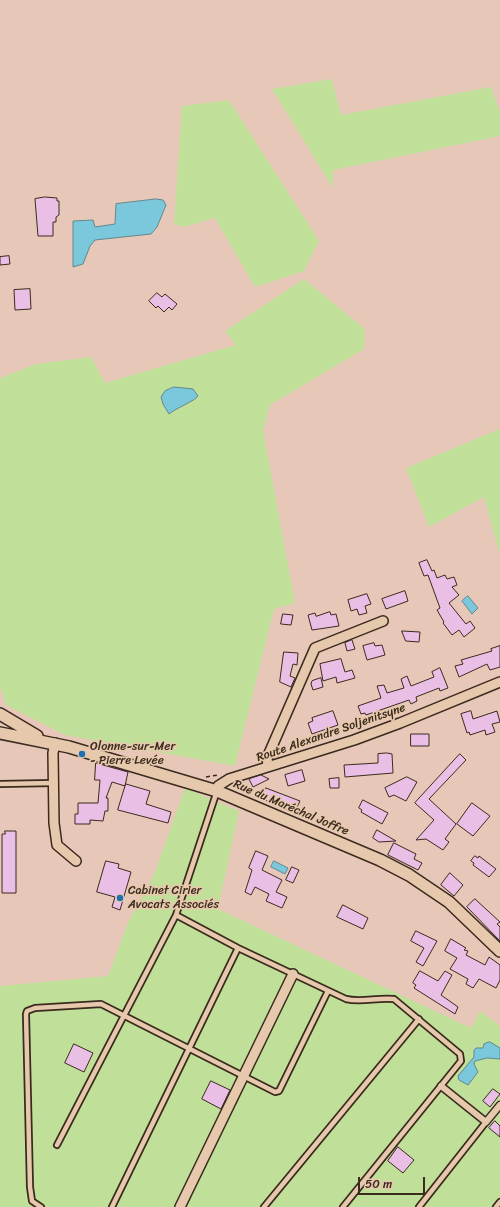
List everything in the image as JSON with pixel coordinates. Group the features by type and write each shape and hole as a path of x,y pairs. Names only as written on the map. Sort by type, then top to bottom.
{"street":[{"path":"268,766 267,758 315,648 383,621"},
{"name":"Route Alexandre Soljenitsyne","path":"217,791 222,782 393,726 500,682"},
{"name":"Rue du Maréchal Joffre","path":"0,714 50,742"},
{"name":"Rue du Maréchal Joffre","path":"0,733 50,742 217,791 380,860 409,875 449,902 500,951"},
{"path":"50,742 54,832 57,845 76,861"},
{"path":"180,1207 293,974"},
{"path":"442,1086 486,1122 500,1105"}],"lane":[{"path":"0,784 53,783"},
{"path":"57,1145 176,915 217,791"},
{"path":"176,915 238,948 346,999 356,1002 380,998 394,999 462,1057 461,1061 442,1086 343,1207"},
{"path":"112,1207 238,948"},
{"path":"40,1207 32,1201 30,1187 26,1014 28,1011 35,1008 101,1004 275,1092 279,1091 328,991"},
{"path":"264,1207 419,1019"},
{"path":"419,1207 486,1122"},
{"path":"496,1207 500,1202"}],"green space":[{"path":"332,79 341,115 491,87 500,112 500,136 333,170 333,188 272,89"},
{"path":"229,100 319,241 304,271 255,287 215,218 184,227 174,224 182,106"},
{"path":"304,279 365,329 364,349 270,405 263,430 295,603 274,609 235,766 65,735 6,705 0,687 0,378 36,364 91,357 105,383 236,345 225,331"},
{"path":"500,429 500,555 484,497 429,527 406,468"},
{"path":"185,788 239,811 218,909 471,1028 480,1011 500,1026 500,1207 0,1207 0,986 108,976 128,923 154,875"}],"water":[{"path":"156,199 163,200 166,205 157,227 151,234 95,240 90,246 83,264 73,267 73,221 93,220 95,227 115,224 116,204"},
{"path":"174,387 193,389 198,396 169,414 161,397 165,391"},
{"path":"468,596 478,608 472,614 462,601"},
{"path":"274,861 288,868 285,874 271,867"},
{"path":"490,1042 500,1048 500,1059 487,1058 475,1061 474,1064 478,1072 468,1085 459,1080 458,1076 474,1057 474,1050 476,1048 483,1048 484,1044"}],"building":[{"path":"45,197 57,198 57,201 59,201 59,215 56,217 56,222 53,222 53,236 38,236 35,199"},
{"path":"9,256 10,264 0,265 0,257"},
{"path":"30,289 31,309 15,310 14,290"},
{"path":"157,293 162,297 165,294 177,304 172,310 169,307 164,312 158,306 156,308 149,301"},
{"path":"427,560 432,571 434,570 437,578 445,575 447,579 454,577 457,585 452,587 459,595 449,603 466,624 470,621 475,628 464,637 459,630 452,635 443,623 444,622 437,610 440,608 428,575 424,576 419,563"},
{"path":"405,591 408,601 386,609 382,599"},
{"path":"367,594 371,604 365,606 367,613 359,615 357,609 351,611 348,600"},
{"path":"330,612 331,615 336,614 339,626 312,630 308,615 315,613 316,616"},
{"path":"283,614 293,615 291,625 281,624"},
{"path":"402,631 420,632 419,642 406,641"},
{"path":"352,640 355,649 347,651 345,643"},
{"path":"374,643 375,646 382,645 385,655 367,660 363,646"},
{"path":"500,646 500,667 490,670 487,664 459,677 455,666 463,664 461,660 492,651 491,649"},
{"path":"284,652 298,653 297,665 293,664 290,676 295,678 291,687 280,682"},
{"path":"341,659 345,672 352,670 355,678 337,683 336,677 323,681 320,664"},
{"path":"440,668 448,688 440,691 439,688 416,697 417,701 411,704 409,700 366,715 365,713 361,714 358,706 381,698 377,686 384,685 387,693 404,688 401,679 407,676 411,686 434,677 432,672"},
{"path":"321,678 323,687 313,690 311,684 312,681"},
{"path":"333,711 338,725 312,734 308,723 313,721 312,718"},
{"path":"471,711 473,719 497,711 500,722 492,724 495,732 486,735 485,730 470,735 469,732 467,733 461,714"},
{"path":"411,734 429,734 429,746 411,746"},
{"path":"378,754 392,754 393,773 345,777 344,765 378,763"},
{"path":"460,754 466,760 429,799 456,824 445,839 449,842 443,850 426,839 416,840 434,820 415,803"},
{"path":"96,763 128,772 125,786 112,782 106,798 108,798 108,811 105,811 103,821 90,820 90,824 75,824 75,814 78,814 78,803 98,803 100,780 95,780"},
{"path":"302,770 305,781 288,786 285,775"},
{"path":"261,775 269,779 253,787 249,779"},
{"path":"407,777 417,782 406,801 394,795 389,797 385,788"},
{"path":"339,778 339,788 330,788 329,779"},
{"path":"126,784 150,791 146,804 171,812 168,823 118,810"},
{"path":"266,788 300,801 294,813 265,800 266,798 262,797"},
{"path":"363,800 388,813 382,824 361,812 362,810 359,808"},
{"path":"472,803 490,816 473,836 457,824"},
{"path":"377,830 396,841 379,842 373,838"},
{"path":"5,831 16,831 16,893 2,893 2,834 5,834"},
{"path":"394,843 416,854 414,859 422,863 418,870 388,855"},
{"path":"256,851 268,856 262,870 282,880 276,892 287,897 282,908 266,901 269,894 255,887 251,895 245,892 252,870 249,868"},
{"path":"475,856 478,858 479,856 496,869 489,877 473,865 474,863 471,861"},
{"path":"106,861 119,864 118,868 131,872 120,910 112,907 115,897 97,892"},
{"path":"292,867 299,870 293,883 286,880"},
{"path":"450,873 463,885 454,896 441,885"},
{"path":"475,899 500,922 497,924 500,927 500,941 467,907"},
{"path":"343,905 368,918 363,929 337,917"},
{"path":"416,931 437,941 423,966 416,962 424,948 411,941"},
{"path":"451,939 466,948 464,950 468,951 466,955 485,965 489,957 500,965 500,980 496,988 479,979 473,988 466,984 468,979 450,969 457,958 445,951"},
{"path":"420,971 438,981 445,971 452,975 441,995 458,1007 455,1014 414,988 416,985 413,983"},
{"path":"74,1044 93,1053 84,1072 65,1063"},
{"path":"211,1081 230,1090 221,1109 202,1099"},
{"path":"493,1089 500,1094 490,1107 483,1101"},
{"path":"495,1121 500,1126 500,1137 489,1128"},
{"path":"398,1147 414,1160 403,1173 388,1161"}],"place":[{"name":"Olonne-sur-Mer - Pierre Levée","path":"82,754"},
{"name":"Cabinet Cirier Avocats Associés","path":"120,898"}]}
